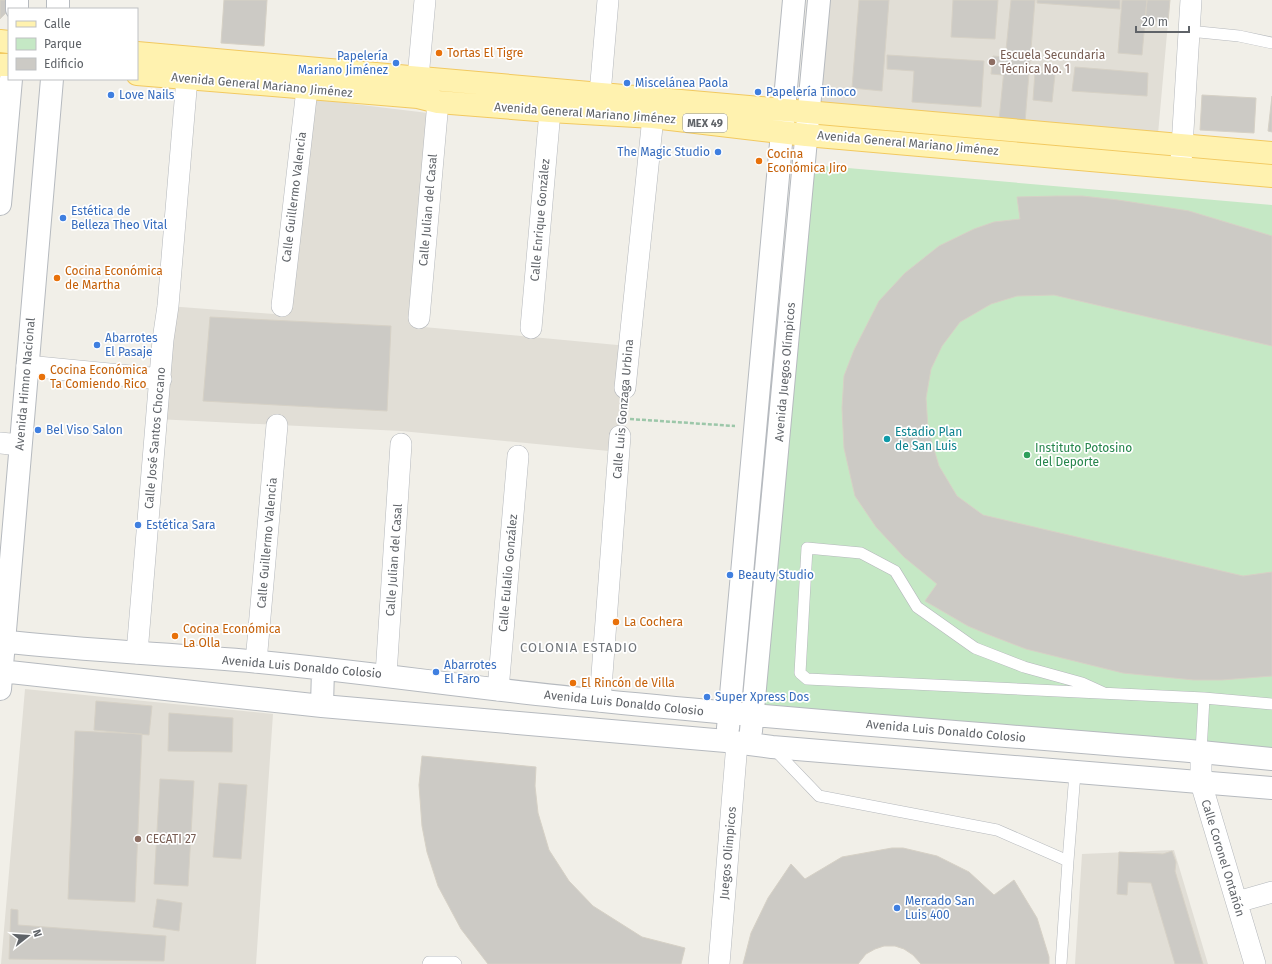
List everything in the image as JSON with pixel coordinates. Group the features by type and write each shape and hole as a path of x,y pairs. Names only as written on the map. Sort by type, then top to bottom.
{"main road":[{"name":"Avenida General Mariano Jiménez","path":"138,53 425,92 550,111 653,117 806,135 1272,176"},
{"name":"Avenida General Mariano Jiménez","path":"138,74 307,89 600,94 1272,153"}],"street":[{"name":"Calle Julian del Casal","path":"418,318 425,92 425,0"},
{"path":"600,94 608,0"},
{"name":"Avenida Juegos Olímpicos","path":"738,743 729,714 794,0"},
{"name":"Avenida Juegos Olímpicos","path":"738,743 753,715 819,0"},
{"path":"1181,167 1191,0"},
{"name":"Calle José Santos Chocano","path":"137,654 163,340 168,306 187,78"},
{"path":"0,204 11,80"},
{"name":"Avenida Himno Nacional","path":"1,677 10,444 27,366 52,80"},
{"name":"Calle Guillermo Valencia","path":"282,306 307,89"},
{"name":"Calle Enrique González","path":"531,328 550,111"},
{"name":"Calle Luis Gonzaga Urbina","path":"625,388 653,117"},
{"path":"27,366 160,385"},
{"name":"Calle Guillermo Valencia","path":"256,662 277,425"},
{"name":"Calle Luis Gonzaga Urbina","path":"600,701 621,427"},
{"name":"Calle Julian del Casal","path":"386,675 401,444"},
{"name":"Calle Eulalio González","path":"498,690 518,456"},
{"name":"Avenida Luis Donaldo Colosio","path":"2,642 137,654 256,662 386,675 498,690 729,714 990,734 1272,759"},
{"path":"322,706 323,669"},
{"path":"1,677 772,747 1272,788"},
{"path":"987,765 990,734"},
{"name":"Juegos Olimpicos","path":"719,964 738,743"},
{"name":"Calle Coronel Ontañón","path":"1201,752 1201,783 1255,964"},
{"path":"1237,902 1272,892"}],"lane":[{"path":"1189,31 1239,36 1272,43"},
{"path":"1104,693 1082,683 1024,667 975,648 917,607 895,571 861,553 807,548 800,673 807,679 1204,698 1272,704"},
{"path":"1201,752 1204,698"},
{"path":"772,747 819,796 997,830 1068,861"},
{"path":"1060,964 1075,772"},
{"path":"428,964 429,962 454,962 456,964"}],"path":[{"name":"Calle Luis Gonzaga Urbina","path":"621,427 625,388"},
{"path":"621,427 755,428"}],"shaded area":[{"name":"Escuela Secundaria Técnica No. 1","path":"825,0 1170,0 1158,134 815,103"},
{"path":"312,99 428,113 413,326 628,346 619,452 401,431 156,419 168,306 287,315"},
{"name":"CECATI 27","path":"25,689 273,714 256,964 1,964"},
{"path":"1174,850 1208,964 1075,964 1082,854"}],"green space":[{"name":"Instituto Potosino del Deporte","path":"813,165 1272,205 1272,749 757,704"}],"building":[{"path":"0,0 8,0 7,12 0,19"},
{"path":"224,0 267,0 264,46 221,43"},
{"path":"859,0 889,0 882,91 852,88"},
{"path":"953,0 998,0 995,39 951,37"},
{"path":"1011,0 1035,0 1025,122 999,120"},
{"path":"1037,0 1120,0 1120,9 1037,3"},
{"path":"1122,0 1147,0 1142,55 1118,53"},
{"path":"1147,0 1170,0 1168,22 1145,20"},
{"path":"887,55 984,61 981,107 912,102 914,71 887,69"},
{"path":"993,56 1005,57 1003,75 991,74"},
{"path":"1075,67 1148,73 1147,96 1072,91"},
{"path":"1035,72 1055,74 1052,102 1033,100"},
{"path":"1202,95 1256,98 1254,133 1200,130"},
{"path":"1272,96 1272,132 1268,131"},
{"name":"Estadio Plan de San Luis","path":"1082,196 1118,200 1189,211 1272,236 1272,346 1054,295 1017,296 991,304 960,322 942,346 931,369 926,398 928,429 939,466 957,496 983,515 1243,576 1272,572 1272,676 1222,680 1194,680 1123,673 1026,649 968,626 925,601 937,584 904,557 876,527 855,496 844,448 842,408 844,376 854,350 879,301 905,273 939,246 974,229 994,222 1020,219 1017,197"},
{"path":"210,317 391,326 387,411 203,401"},
{"path":"96,701 152,706 149,735 94,730"},
{"path":"169,713 233,718 232,752 168,751"},
{"path":"75,731 142,734 135,902 68,899"},
{"path":"422,756 536,767 535,786 538,813 549,850 569,881 593,906 642,937 685,948 681,964 488,964 461,929 438,886 427,852 422,826 419,785"},
{"path":"160,779 194,781 188,886 154,884"},
{"path":"219,783 247,785 241,859 213,857"},
{"name":"Mercado San Luis 400","path":"892,848 903,848 937,856 969,872 994,895 1014,880 1037,918 1049,957 1049,964 921,964 913,955 904,949 895,946 884,946 866,954 858,964 743,964 751,933 768,898 791,864 805,879 842,857"},
{"path":"1172,851 1176,862 1175,871 1203,964 1175,964 1151,883 1128,882 1127,895 1117,894 1119,852 1163,854"},
{"path":"157,899 182,903 179,931 153,927"},
{"path":"11,909 18,910 18,925 166,936 164,961 9,959"}],"place":[{"name":"Tortas El Tigre","path":"439,53"},
{"name":"Escuela Secundaria Técnica No. 1","path":"992,62"},
{"name":"Papelería Mariano Jiménez","path":"396,63"},
{"name":"Miscelánea Paola","path":"627,83"},
{"name":"Papelería Tinoco","path":"758,92"},
{"name":"Love Nails","path":"111,95"},
{"name":"The Magic Studio","path":"718,152"},
{"name":"Cocina Económica Jiro","path":"759,161"},
{"name":"Estética de Belleza Theo Vital","path":"63,218"},
{"name":"Cocina Económica de Martha","path":"57,278"},
{"name":"Abarrotes El Pasaje","path":"97,345"},
{"name":"Cocina Económica Ta Comiendo Rico","path":"42,377"},
{"name":"Bel Viso Salon","path":"38,430"},
{"name":"Estadio Plan de San Luis","path":"887,439"},
{"name":"Instituto Potosino del Deporte","path":"1027,455"},
{"name":"Estética Sara","path":"138,525"},
{"name":"Beauty Studio","path":"730,575"},
{"name":"La Cochera","path":"616,622"},
{"name":"Cocina Económica La Olla","path":"175,636"},
{"name":"Abarrotes El Faro","path":"436,672"},
{"name":"El Rincón de Villa","path":"573,683"},
{"name":"Super Xpress Dos","path":"707,697"},
{"name":"CECATI 27","path":"138,839"},
{"name":"Mercado San Luis 400","path":"897,908"}],"district":[{"name":"COLONIA ESTADIO","path":"579,647"}]}
